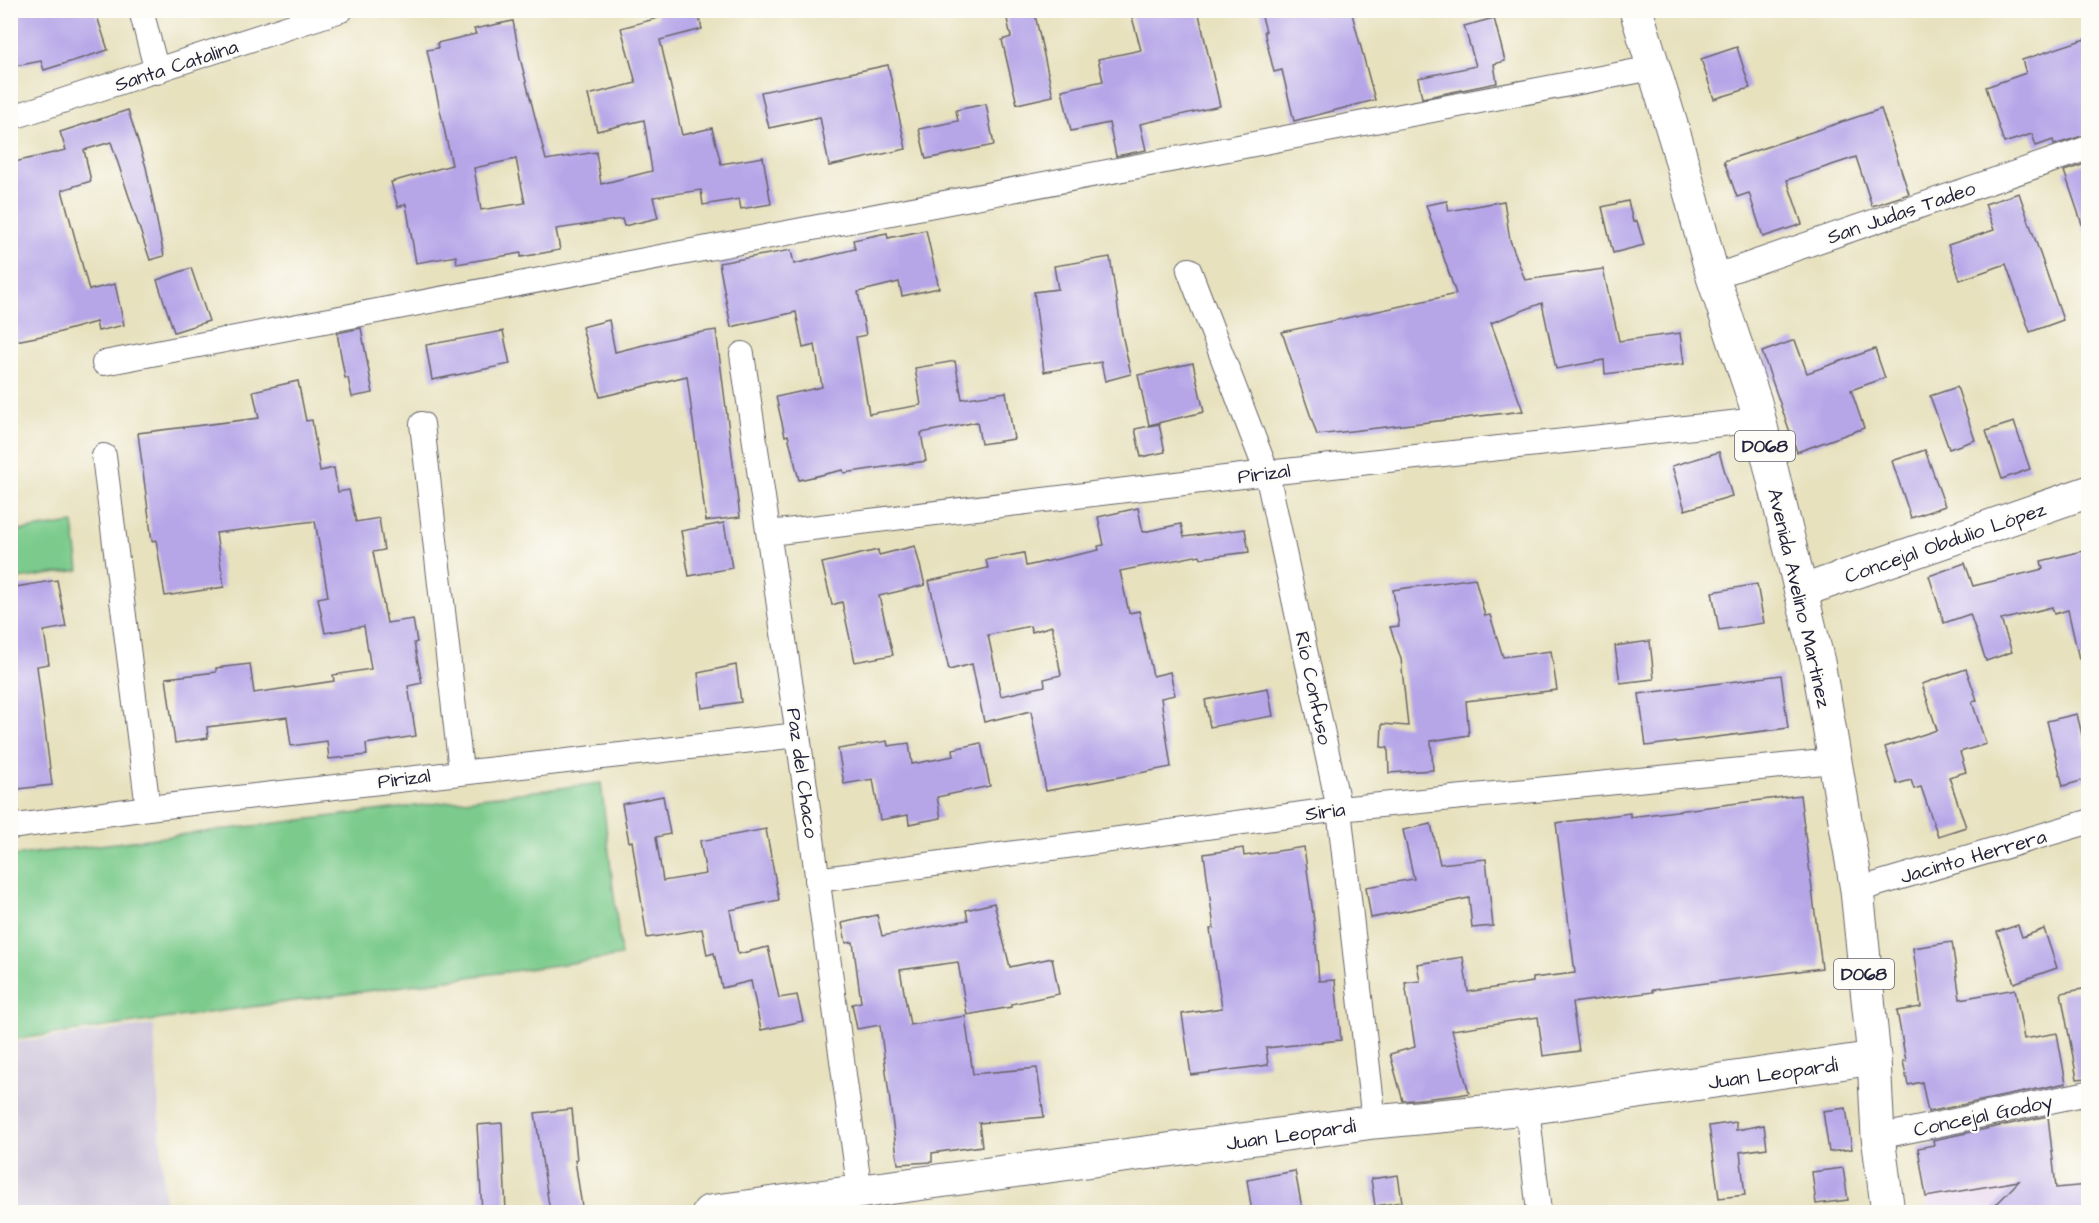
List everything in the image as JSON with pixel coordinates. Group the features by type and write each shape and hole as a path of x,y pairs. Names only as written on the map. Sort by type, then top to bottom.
{"main road":[{"name":"Avenida Avelino Martinez","path":"1636,10 1680,155 1713,277 1755,402 1802,591 1818,662 1857,890 1874,1058"},
{"name":"Juan Leopardi","path":"710,1212 840,1201 1374,1122 1527,1108 1874,1058"},
{"name":"D068","path":"1874,1058 1878,1137 1888,1212"}],"street":[{"path":"141,10 157,72"},
{"name":"Santa Catalina","path":"10,118 157,72 341,10"},
{"path":"104,363 1653,68"},
{"name":"San Judas Tadeo","path":"1713,277 2088,148"},
{"name":"Río Confuso","path":"1189,270 1268,473 1339,809 1374,1122"},
{"name":"Paz del Chaco","path":"742,354 770,533 817,880 840,1201"},
{"name":"Pirizal","path":"770,533 1268,473 1759,420"},
{"path":"422,424 461,771"},
{"path":"104,456 148,808"},
{"name":"Concejal Obdulio López","path":"1802,591 2088,492"},
{"name":"Pirizal","path":"10,827 148,808 461,771 798,735"},
{"name":"Siria","path":"817,880 1339,809 1834,761"},
{"name":"Jacinto Herrera","path":"1857,890 2088,822"},
{"name":"Concejal Godoy","path":"1878,1137 2088,1093"},
{"path":"1527,1108 1539,1212"}],"shaded area":[{"path":"154,1025 165,1212 11,1212 11,1043"},
{"path":"2055,1180 2060,1212 1927,1212 1925,1196"}],"green space":[{"path":"73,523 79,570 11,580 11,532"},
{"path":"601,783 621,956 11,1040 11,856"}],"building":[{"path":"10,10 95,10 108,50 44,70 41,61 10,67"},
{"path":"656,10 697,10 702,29 660,40 682,135 712,128 721,164 763,157 771,204 741,209 739,199 703,205 701,190 653,197 658,218 624,226 622,219 556,229 560,250 521,257 521,253 457,264 456,256 416,263 406,204 398,207 391,182 452,165 427,50 438,48 437,43 476,34 474,29 513,21 546,160 596,152 601,184 652,171 644,120 597,131 588,95 636,83 621,28 658,18","holes":["516,159 525,203 481,210 474,168"]},
{"path":"1005,10 1034,10 1053,96 1017,104 1002,40 1011,37"},
{"path":"1130,10 1198,10 1220,106 1140,124 1146,150 1116,156 1109,123 1071,131 1062,90 1103,81 1098,59 1141,50"},
{"path":"1260,10 1351,10 1375,100 1294,121 1282,70 1274,72"},
{"path":"1494,18 1505,61 1494,64 1497,83 1422,98 1418,78 1476,66 1464,26"},
{"path":"2088,38 2088,134 2054,145 2053,140 2036,146 2032,134 2004,143 1986,87 2026,73 2022,60"},
{"path":"1737,47 1750,88 1714,99 1701,59"},
{"path":"888,65 906,149 829,166 820,117 769,128 761,92"},
{"path":"986,104 994,145 926,159 919,129 958,121 956,110"},
{"path":"1881,109 1909,194 1872,206 1856,157 1787,180 1802,224 1763,237 1749,193 1737,197 1724,161"},
{"path":"128,110 146,167 164,256 150,260 111,142 84,150 91,181 62,190 89,290 115,284 124,325 98,331 96,322 57,333 10,342 10,163 66,150 60,132"},
{"path":"2088,163 2088,233 2085,233 2064,171"},
{"path":"2019,193 2063,320 2030,332 2006,264 1960,280 1948,245 1994,230 1985,204"},
{"path":"1447,201 1449,211 1504,201 1510,240 1525,280 1603,269 1619,341 1680,333 1684,364 1605,374 1604,360 1556,369 1542,303 1491,323 1523,411 1317,435 1282,332 1456,294 1426,205"},
{"path":"1628,201 1633,222 1637,221 1644,245 1613,253 1602,207"},
{"path":"926,230 939,288 902,296 899,282 858,292 866,335 856,337 869,414 921,405 915,368 955,361 962,399 1006,392 1014,439 981,444 977,422 921,433 926,461 844,473 843,470 799,480 776,397 822,387 815,345 803,348 796,312 731,327 719,263 791,250 794,264 855,249 853,240 887,233 888,238"},
{"path":"1110,257 1131,374 1105,381 1101,362 1044,372 1034,292 1058,289 1054,266"},
{"path":"191,268 209,321 174,332 157,280"},
{"path":"609,320 615,352 684,335 716,330 740,517 706,521 687,376 600,397 582,327"},
{"path":"361,328 373,393 352,397 348,378 345,378 337,333"},
{"path":"503,331 510,364 432,380 426,345"},
{"path":"1795,340 1807,373 1875,349 1885,378 1851,390 1864,428 1797,452 1762,352"},
{"path":"1193,363 1204,412 1149,425 1138,375"},
{"path":"298,381 306,421 312,420 320,471 334,468 338,492 349,490 356,522 379,518 384,550 373,552 387,623 413,619 417,642 414,643 422,683 408,686 416,736 366,744 367,755 329,759 327,741 291,746 287,717 207,727 208,738 175,743 166,678 216,672 216,668 250,664 254,693 334,681 333,675 371,669 364,626 325,633 318,598 328,596 315,521 216,533 224,587 165,596 156,540 152,541 138,433 259,418 253,391"},
{"path":"1957,387 1975,440 1949,449 1930,396"},
{"path":"2014,422 2030,469 2002,479 1986,431"},
{"path":"1159,424 1165,452 1141,457 1135,429"},
{"path":"1925,450 1945,506 1911,518 1892,461"},
{"path":"1719,452 1732,496 1685,510 1672,466"},
{"path":"1138,508 1143,532 1181,524 1184,537 1245,529 1249,552 1201,558 1200,555 1120,571 1129,613 1139,611 1153,676 1170,672 1175,695 1161,698 1171,767 1046,791 1031,711 984,722 972,664 949,670 929,581 988,568 986,560 1024,553 1026,566 1099,550 1098,546 1104,545 1098,517","holes":["1030,626 1032,632 1052,626 1061,675 1044,679 1045,686 1001,696 988,635"]},
{"path":"724,523 732,568 689,576 681,531"},
{"path":"915,546 925,585 879,596 893,655 855,662 842,602 832,605 822,563 878,550 879,555"},
{"path":"2083,551 2088,576 2088,658 2079,659 2068,610 2054,614 2052,607 2001,620 2012,652 1986,661 1970,614 1944,623 1929,576 1965,563 1973,586 2043,569 2041,561"},
{"path":"1475,578 1485,616 1490,615 1503,657 1551,651 1557,690 1466,701 1469,735 1431,741 1433,770 1389,773 1388,748 1381,747 1382,724 1408,726 1401,659 1390,627 1399,626 1393,590"},
{"path":"57,580 66,627 44,631 49,664 37,666 52,785 10,790 10,588"},
{"path":"1757,584 1764,623 1719,630 1712,592"},
{"path":"1650,641 1654,679 1620,683 1615,646"},
{"path":"736,665 741,702 702,708 698,673"},
{"path":"1966,669 1977,700 1972,702 1986,744 1960,752 1966,772 1949,777 1966,827 1938,836 1921,787 1914,789 1911,780 1897,784 1885,747 1937,730 1922,684"},
{"path":"1781,675 1788,728 1646,746 1639,694"},
{"path":"1268,688 1273,716 1210,727 1205,700"},
{"path":"2077,714 2088,760 2088,779 2063,786 2047,721"},
{"path":"887,741 888,746 909,743 912,764 954,756 953,749 981,743 990,786 937,797 941,818 909,824 908,815 880,820 873,779 844,784 838,749"},
{"path":"1800,795 1822,968 1572,1003 1579,1051 1543,1056 1538,1017 1452,1030 1469,1093 1403,1101 1390,1054 1415,1047 1405,983 1420,981 1417,964 1463,957 1468,992 1533,982 1533,978 1575,973 1556,823 1630,813 1630,817"},
{"path":"663,796 670,834 656,837 663,881 706,874 700,841 766,829 779,900 730,910 738,954 768,947 779,998 797,995 803,1021 761,1030 751,981 722,988 714,953 707,955 702,929 647,938 632,841 629,842 622,804"},
{"path":"1431,824 1440,864 1486,859 1493,926 1472,928 1469,898 1371,918 1366,887 1414,879 1403,830"},
{"path":"1304,847 1319,981 1335,980 1341,1040 1266,1048 1268,1065 1191,1075 1182,1014 1222,1008 1210,929 1214,928 1204,854 1243,848 1244,856"},
{"path":"994,903 1010,967 1052,958 1059,994 1011,1004 1011,1007 967,1015 958,962 900,970 910,1025 965,1016 973,1074 1037,1068 1044,1117 979,1123 982,1146 932,1153 932,1162 898,1164 880,1025 857,1029 852,1004 861,1002 853,942 846,943 842,923 877,915 882,936 968,920 966,910"},
{"path":"2018,925 2022,937 2044,929 2057,968 2014,983 1997,932"},
{"path":"1952,942 1960,999 2015,989 2024,1039 2057,1033 2066,1083 1928,1112 1922,1082 1908,1085 1897,1011 1921,1007 1913,948"},
{"path":"2088,988 2088,1078 2077,1079 2061,993"},
{"path":"1846,1108 1852,1149 1829,1152 1823,1111"},
{"path":"572,1109 577,1160 575,1160 582,1207 550,1212 535,1113"},
{"path":"2048,1116 2056,1188 2088,1185 2088,1212 1989,1212 2019,1181 1926,1197 1918,1148 1934,1145 1933,1140"},
{"path":"1736,1122 1736,1130 1764,1125 1767,1148 1740,1152 1745,1195 1719,1198 1709,1126"},
{"path":"502,1123 506,1212 482,1212 477,1125"},
{"path":"1843,1168 1848,1200 1816,1204 1812,1172"},
{"path":"1295,1171 1302,1208 1277,1212 1252,1212 1247,1180"},
{"path":"1398,1175 1402,1202 1375,1206 1371,1179"}]}
